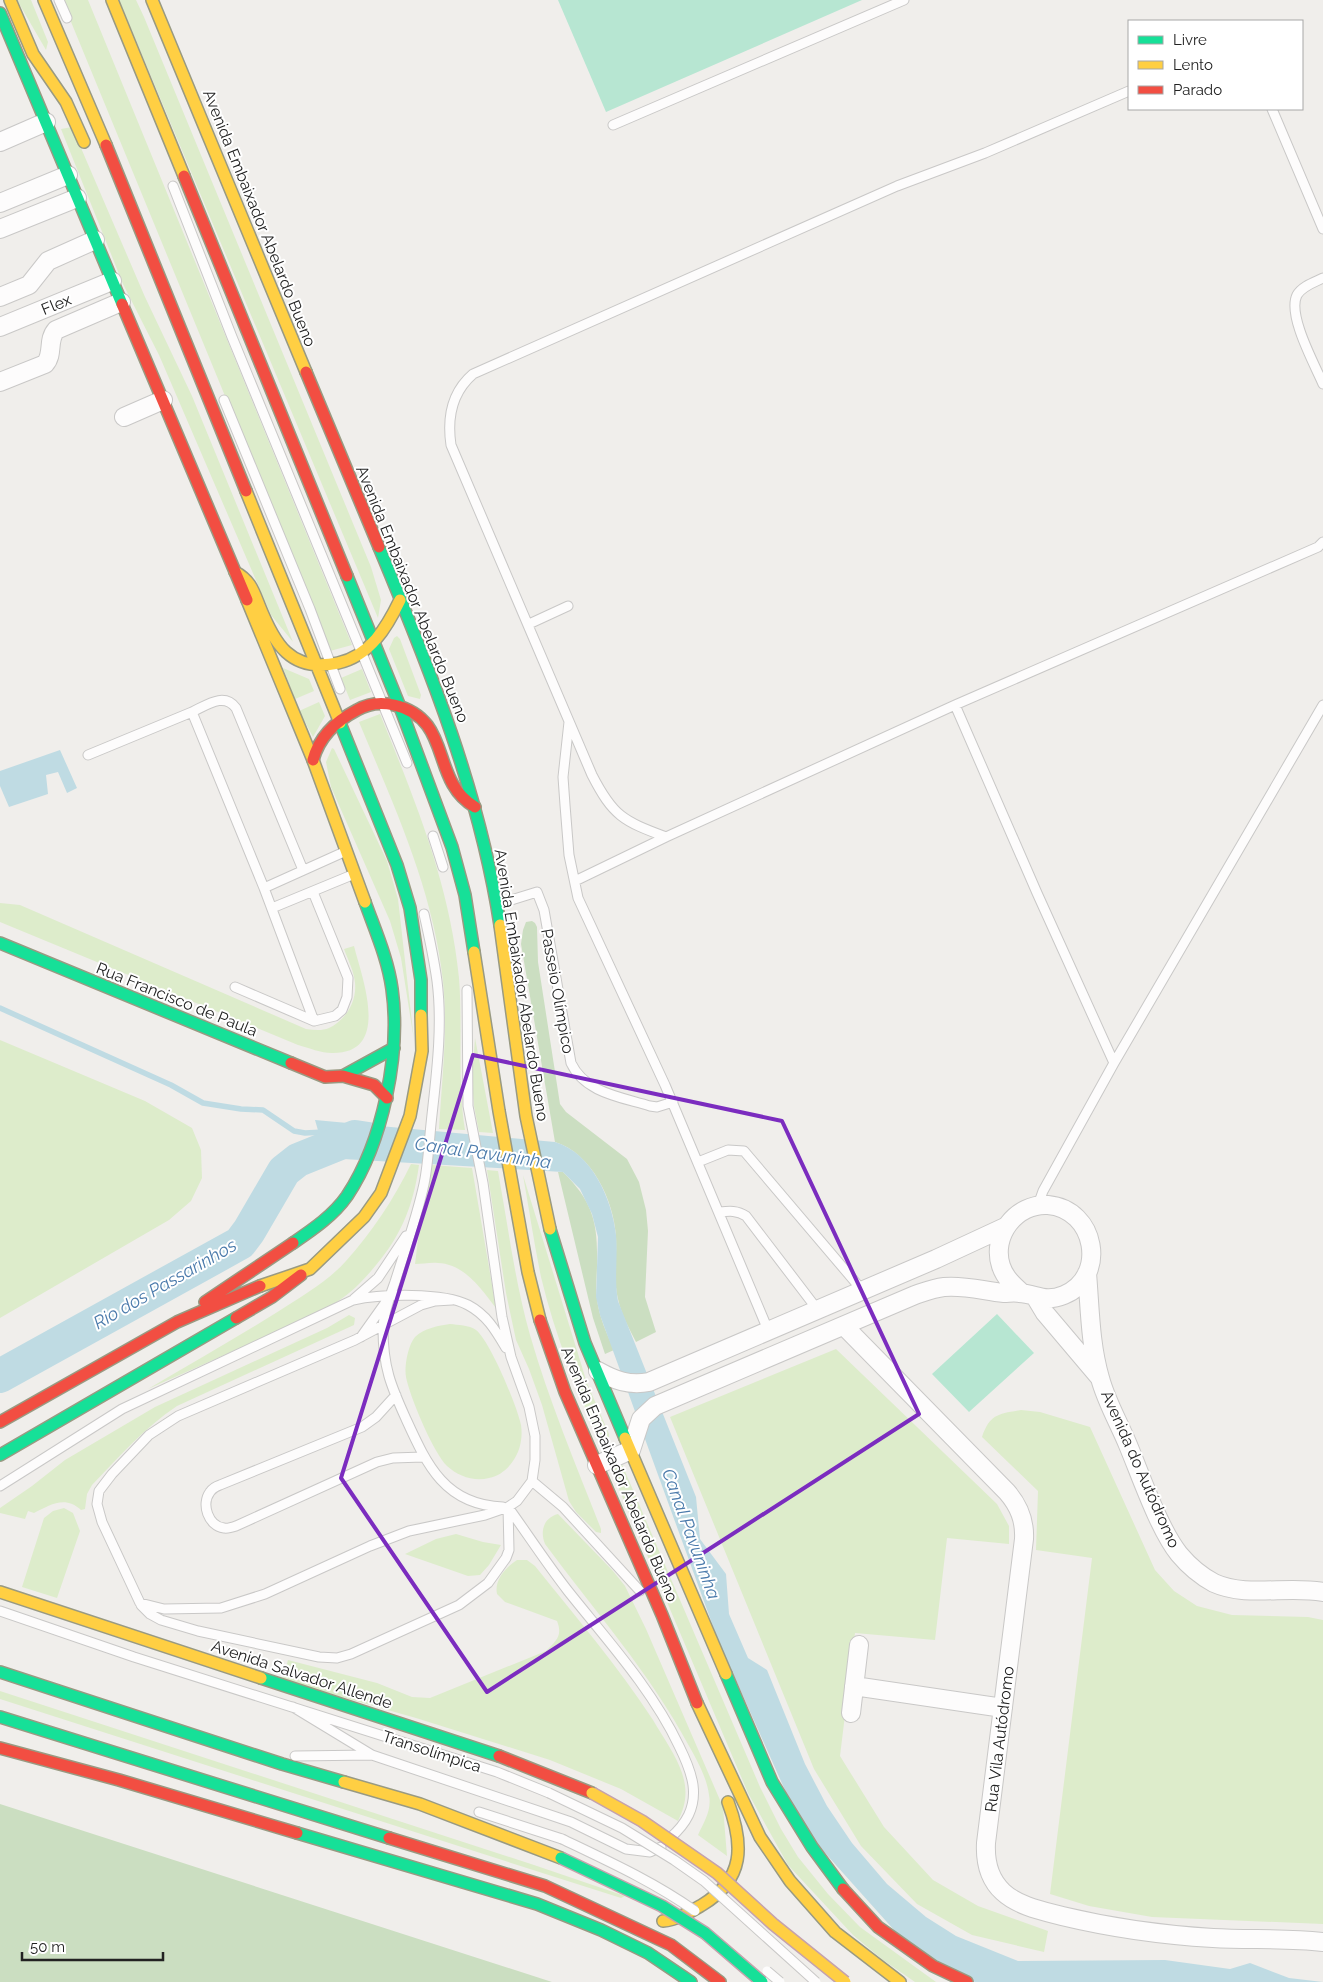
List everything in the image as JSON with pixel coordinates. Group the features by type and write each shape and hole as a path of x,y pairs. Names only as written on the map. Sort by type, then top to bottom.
{"main road":[{"path":"10,0 33,54 66,102 87,150"},
{"path":"0,1454 272,1297 310,1269 364,1218 381,1193 410,1116 422,1042 421,980 410,908 397,865 138,225 44,0"},
{"name":"Avenida Embaixador Abelardo Bueno","path":"112,0 426,774 462,880 499,1111 528,1272 539,1318 565,1392 662,1615 711,1736"},
{"name":"Avenida Embaixador Abelardo Bueno","path":"152,0 400,600 443,709 475,807 495,905 510,996 526,1115 538,1180 570,1300 598,1371 772,1782 812,1847 838,1884 878,1927 933,1966 967,1982"},
{"path":"0,13 312,760 385,957 392,988 394,1012 394,1048 387,1098 382,1114 364,1166 346,1197 326,1219 177,1322 0,1421"},
{"path":"114,196 138,225"},
{"path":"235,572 249,582 275,640 295,659 316,666 332,665 362,653 374,644 388,624 400,600"},
{"path":"312,760 315,748 323,736 349,710 382,703 414,711 424,719 432,731 457,794 475,807"},
{"name":"Rua Francisco de Paula","path":"0,943 326,1077 344,1076 374,1085 387,1098"},
{"path":"344,1076 394,1048"},
{"path":"177,1322 261,1286 310,1269"},
{"name":"Avenida Salvador Allende","path":"0,1592 508,1759 592,1793 642,1821 717,1873 773,1924 845,1982"},
{"path":"0,1672 282,1764 420,1804 562,1858 662,1906 705,1933 762,1982"},
{"path":"0,1717 544,1886 671,1945 720,1982"},
{"path":"711,1736 715,1766"},
{"path":"711,1736 760,1837 790,1881 835,1932 900,1982"},
{"path":"0,1748 118,1780 537,1904 601,1930 648,1953 691,1982"},
{"path":"656,1920 667,1921 678,1918 706,1903 728,1881 738,1865 740,1843 736,1821 722,1790"},
{"path":"544,1886 580,1890"}],"street":[{"path":"0,142 46,122"},
{"path":"0,203 68,175"},
{"path":"0,229 76,198"},
{"path":"0,297 28,285 48,260 95,240"},
{"name":"Flex","path":"0,327 112,281"},
{"path":"0,382 45,364 49,360 52,334 56,330 121,302"},
{"path":"124,417 163,400"},
{"path":"598,1371 622,1382 642,1383 1006,1227 1017,1215 1026,1209 1038,1206 1056,1206 1067,1210 1083,1224 1092,1243 1092,1254 1087,1273 1090,1324 1100,1379"},
{"path":"1006,1227 999,1248 1001,1265 1012,1284 1029,1295 1100,1379"},
{"path":"597,1465 631,1450 639,1424 644,1415 655,1406 915,1295 944,1287 1029,1295 1046,1299 1063,1295 1077,1287 1087,1273"},
{"name":"Rua Vila Autódromo","path":"844,1326 1007,1492 1021,1514 1024,1539 986,1855 991,1876 999,1888 1007,1896 1032,1908 1093,1923 1139,1931 1214,1938 1323,1942"},
{"name":"Avenida do Autódromo","path":"1100,1379 1170,1541 1190,1566 1215,1583 1232,1588 1299,1589 1323,1592"},
{"path":"851,1713 859,1645"},
{"path":"854,1686 1003,1708"}],"lane":[{"path":"59,0 70,27"},
{"path":"613,126 904,0"},
{"path":"666,838 642,829 612,810 592,775 451,445 450,413 462,384 473,374 897,186 985,153 1128,91"},
{"path":"1272,110 1323,229"},
{"path":"168,174 232,337 410,771"},
{"path":"1323,278 1302,290 1296,296 1294,308 1296,320 1323,384"},
{"path":"220,390 349,710"},
{"path":"575,881 955,706 1318,547 1323,542"},
{"path":"529,624 568,606"},
{"path":"88,755 214,702 226,700 231,702 236,708 303,870"},
{"path":"1038,1206 1043,1191 1114,1063 1323,705"},
{"path":"955,706 1114,1063"},
{"path":"192,712 272,908 314,1020"},
{"path":"569,719 563,777 570,855 578,898 672,1102 768,1330"},
{"path":"429,824 445,873"},
{"path":"264,888 347,851"},
{"path":"272,908 355,874"},
{"path":"235,987 305,1018 314,1020 335,1016 342,1010 347,997 348,978 313,892"},
{"name":"Passeio Olímpico","path":"495,905 537,892 544,910 571,1063 575,1071 588,1084 605,1092 657,1107 672,1102"},
{"path":"293,1708 372,1755 571,1822 626,1849 650,1852 660,1848 685,1824 692,1808 694,1786 688,1765 673,1733 651,1697 556,1575 508,1507 485,1505 463,1497 451,1490 434,1473 423,1457 388,1376 384,1352 383,1326 424,1184 440,1032 437,982 423,908"},
{"path":"140,1603 164,1609 221,1608 265,1594 370,1546 409,1531 485,1515 508,1507 517,1500 532,1481 535,1460 534,1436 529,1407 511,1357 502,1316 483,1183 468,1106 466,977"},
{"path":"698,1162 728,1150 744,1151 862,1290"},
{"path":"719,1212 734,1211 746,1216 817,1309"},
{"path":"0,1486 122,1409 353,1300 378,1278 412,1228"},
{"path":"353,1300 391,1294 452,1300 468,1305 494,1326 511,1357"},
{"path":"360,1337 391,1294"},
{"path":"452,1300 434,1301 421,1305 360,1337 178,1416 149,1435 112,1474 99,1491 97,1504 102,1522 140,1603 150,1614 161,1620 198,1631 319,1657 337,1658 351,1654 459,1605 488,1583 506,1558 509,1550 508,1507"},
{"path":"396,1396 376,1417 362,1426 220,1484 210,1491 206,1502 207,1514 215,1524 224,1528 236,1526 377,1462 393,1458 423,1457"},
{"path":"532,1481 563,1507 662,1615"},
{"name":"Transolímpica","path":"0,1611 134,1657 497,1772 549,1793 622,1828 704,1881 816,1982"},
{"path":"0,1664 289,1756 424,1795"},
{"path":"289,1756 372,1755"},
{"path":"470,1810 562,1839 628,1870 668,1892 705,1918"},
{"path":"761,1966 780,1982"}],"highlighted area":[{"path":"473,1055 782,1121 919,1414 487,1692 341,1478"}],"green space":[{"path":"17,0 31,0 48,42 46,50"},
{"path":"62,0 88,0 352,645 330,651"},
{"path":"119,0 136,0 144,17 371,567 381,600 378,618"},
{"path":"558,0 862,0 606,112"},
{"path":"72,127 145,297 192,396 293,642 271,615 159,355 123,284 61,129"},
{"path":"397,636 400,639 421,695 420,699 408,696 389,649 394,638"},
{"path":"283,668 309,679 314,691 295,699"},
{"path":"362,669 371,692 350,700 341,678"},
{"path":"319,702 325,716 313,737 299,711"},
{"path":"380,714 418,811 448,910 459,978 461,1092 465,1130 439,1129 445,1036 443,981 431,914 421,881 398,817 359,722"},
{"path":"332,748 387,861 398,899 414,1040 401,958 390,921 331,787 326,762"},
{"path":"0,903 20,905 306,1029 321,1030 329,1028 341,1020 349,1009 354,996 355,983 344,949 354,946 366,994 367,1028 362,1041 351,1050 328,1053 298,1045 0,922"},
{"path":"532,921 537,927 538,962 560,1104 566,1112 627,1159 639,1182 646,1210 648,1231 645,1297 656,1332 636,1342 619,1305 615,1276 616,1237 606,1194 599,1180 580,1156 555,1142 521,944 526,922"},
{"path":"475,1038 493,1133 479,1132 474,1106 472,1081"},
{"path":"0,1040 145,1101 192,1128 201,1150 202,1178 191,1201 169,1220 0,1318"},
{"path":"411,1164 419,1165 412,1200 400,1230 383,1257 351,1292 309,1317 148,1389 263,1321 331,1276 356,1250 374,1227"},
{"path":"432,1165 472,1168 496,1308 472,1279 456,1268 448,1264 438,1263 415,1264 420,1224"},
{"path":"487,1170 498,1171 516,1274 537,1360 601,1533 596,1532 576,1512 569,1501 542,1405 516,1340 506,1293"},
{"path":"558,1172 563,1172 581,1193 592,1214 595,1225 598,1306 614,1350 605,1354 593,1318"},
{"path":"523,1175 587,1383 609,1434 609,1439 602,1445 567,1362 553,1320 538,1264"},
{"path":"997,1314 1034,1353 969,1412 932,1374"},
{"path":"349,1315 355,1318 354,1325 177,1406 132,1443 92,1485 87,1494 85,1509 81,1510 75,1505 63,1502 34,1513 28,1511 25,1519 0,1513 0,1508 65,1460 155,1407 327,1328"},
{"path":"450,1324 470,1327 482,1336 509,1389 521,1425 522,1435 520,1444 513,1461 508,1467 493,1477 472,1479 456,1473 447,1466 429,1437 408,1386 406,1377 407,1356 415,1337 427,1329"},
{"path":"836,1349 997,1504 1009,1526 1009,1544 947,1538 935,1640 855,1633 840,1756 884,1827 933,1880 978,1906 1048,1931 1044,1952 972,1935 917,1904 861,1846 814,1769 670,1417"},
{"path":"1021,1410 1040,1412 1090,1427 1155,1570 1174,1591 1197,1606 1232,1615 1308,1617 1323,1620 1323,1924 1152,1917 1089,1906 1050,1894 1092,1558 1036,1550 1038,1491 982,1437 988,1424 996,1416"},
{"path":"621,1462 760,1787 781,1829 798,1857 828,1894 860,1927 936,1982 915,1982 883,1960 853,1935 788,1865 748,1793 611,1470 612,1464"},
{"path":"64,1508 73,1513 80,1531 57,1598 22,1587 44,1518 53,1511"},
{"path":"558,1514 625,1586 646,1629 723,1807 727,1856 698,1835 708,1811 710,1800 708,1789 698,1763 674,1719 621,1642 545,1544 544,1526 549,1519"},
{"path":"456,1534 501,1545 489,1565 480,1575 468,1576 405,1554 436,1539"},
{"path":"517,1560 527,1560 535,1566 611,1661 653,1720 669,1746 684,1780 685,1798 678,1821 621,1789 550,1760 416,1718 282,1680 288,1660 377,1683 412,1697 430,1698 546,1651 559,1634 557,1621 505,1602 497,1594 499,1579 509,1566"},
{"path":"0,1691 625,1896 621,1898 0,1699"},
{"path":"0,1804 552,1982 0,1982"}],"water":[{"path":"60,750 77,788 67,793 58,772 46,775 48,794 9,807 0,786 0,771"},
{"name":"Canal Pavuninha","path":"315,1120 555,1142 580,1156 590,1167 605,1193 614,1221 618,1301 696,1497 700,1539 726,1574 729,1614 748,1658 767,1670 805,1764 827,1806 852,1843 887,1884 926,1917 956,1936 1018,1961 1165,1960 1230,1969 1250,1963 1289,1978 1323,1982 975,1982 911,1949 801,1826 718,1640 600,1315 596,1297 598,1237 592,1214 580,1189 563,1172 326,1158"}],"waterway":[{"path":"0,1008 171,1085 203,1103 241,1109 263,1110 294,1131 305,1133 324,1132"},
{"name":"Rio dos Passarinhos","path":"0,1376 240,1243 284,1171 298,1160 355,1137 368,1139"}],"traffic: fast":[{"path":"0,13 122,304"},
{"path":"379,547 417,639 451,733 480,828 500,925"},
{"path":"347,576 400,707 452,847 465,895 474,952"},
{"path":"340,723 397,865 410,908 421,980 421,1015"},
{"path":"293,1243 329,1216 347,1196 360,1174 370,1150 386,1096 394,1041 392,989 384,956 365,902"},
{"path":"0,943 291,1063"},
{"path":"343,1076 394,1048"},
{"path":"550,1229 585,1343 625,1438"},
{"path":"0,1455 236,1318"},
{"path":"0,1672 282,1764 344,1782"},
{"path":"726,1674 772,1782 812,1847 843,1889"},
{"path":"261,1678 499,1756"},
{"path":"0,1717 389,1838"},
{"path":"297,1833 537,1904 601,1930 648,1953 691,1982"},
{"path":"561,1858 662,1906 705,1933 762,1982"}],"traffic: slow":[{"path":"10,0 33,54 66,102 84,142"},
{"path":"44,0 106,145"},
{"path":"112,0 184,176"},
{"path":"152,0 306,372"},
{"path":"246,491 340,723"},
{"path":"235,572 244,578 250,586 278,643 286,652 308,664 338,663 359,654 383,630 400,600"},
{"path":"247,600 313,760 365,902"},
{"path":"500,925 526,1116 550,1229"},
{"path":"474,952 499,1111 528,1272 540,1320"},
{"path":"260,1286 310,1269 364,1217 381,1193 410,1116 422,1051 421,1015"},
{"path":"625,1438 726,1674"},
{"path":"0,1592 261,1678"},
{"path":"697,1703 760,1837 790,1881 835,1932 900,1982"},
{"path":"344,1782 420,1804 561,1858"},
{"path":"592,1793 642,1821 717,1873 773,1924 845,1982"},
{"path":"663,1921 688,1913 702,1905 716,1895 726,1884 733,1872 737,1860 738,1847 737,1833 728,1802"}],"traffic: jam":[{"path":"106,145 246,491"},
{"path":"184,176 347,576"},
{"path":"122,304 247,600"},
{"path":"306,372 379,547"},
{"path":"313,760 319,744 329,730 349,714 380,703 394,705 413,712 426,723 434,736 451,782 461,795 475,807"},
{"path":"291,1063 325,1077 343,1076 374,1085 387,1098"},
{"path":"205,1302 293,1243"},
{"path":"236,1318 272,1297 301,1275"},
{"path":"0,1422 177,1322 260,1286"},
{"path":"540,1320 565,1392 662,1615 697,1703"},
{"path":"0,1748 119,1780 297,1833"},
{"path":"499,1756 592,1793"},
{"path":"389,1838 545,1886 671,1945 720,1982"},
{"path":"843,1889 878,1927 933,1966 967,1982"}]}
